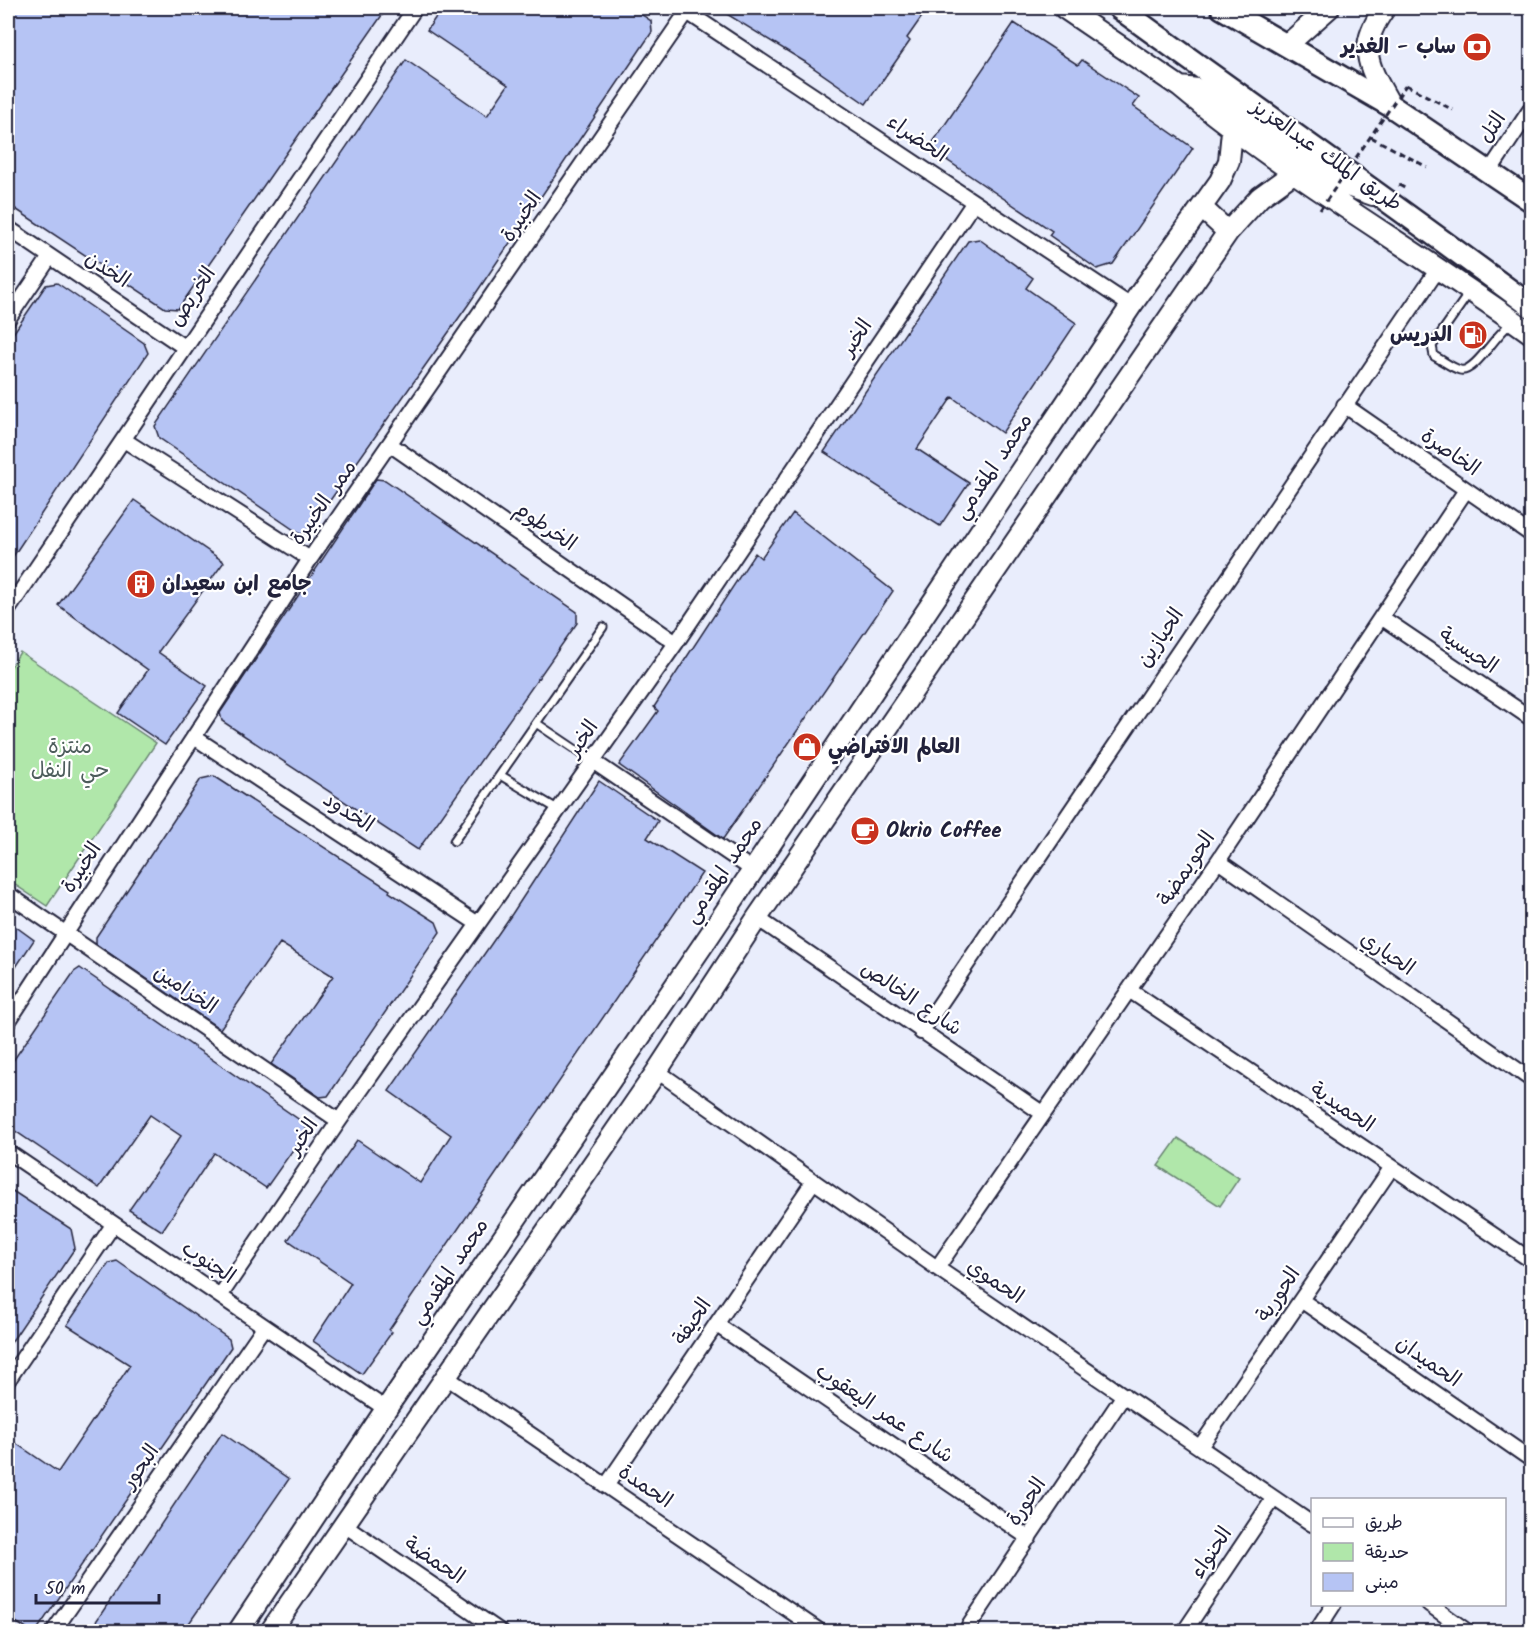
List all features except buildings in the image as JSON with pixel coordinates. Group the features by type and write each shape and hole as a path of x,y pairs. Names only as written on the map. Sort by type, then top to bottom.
{"main road":[{"name":"طريق الملك عبدالعزيز","path":"1119,8 1335,166 1395,204 1532,307"},
{"path":"1230,10 1391,106 1532,201"}],"street":[{"name":"الخريص","path":"8,610 415,8"},
{"path":"1064,8 1180,87 1232,131 1292,174 1438,269 1532,334"},
{"path":"1287,45 1329,8"},
{"path":"1385,8 1369,38 1368,67 1391,106"},
{"name":"الخضراء","path":"684,10 1131,306"},
{"name":"الخبيرة","path":"391,445 684,10"},
{"path":"1180,87 1206,90 1320,176 1395,204"},
{"name":"التل","path":"1490,172 1532,107"},
{"name":"محمد المقدمي","path":"237,1632 386,1409 709,936 1131,306 1220,181 1230,161 1232,131"},
{"path":"254,1608 273,1627 657,1071 757,918 1228,232 1260,196 1292,174"},
{"name":"الخبر","path":"220,1296 339,1121 594,762 974,202"},
{"path":"1202,208 1228,232"},
{"name":"الخذن","path":"8,228 184,347"},
{"path":"8,319 50,257"},
{"name":"الحيازين","path":"921,1032 1438,269"},
{"name":"الخاصرة","path":"1344,405 1532,535"},
{"path":"124,440 310,559"},
{"name":"ممر الخبيرة","path":"194,737 310,559 391,445"},
{"name":"الخرطوم","path":"391,445 676,643"},
{"name":"الحويمضة","path":"937,1268 1218,861 1466,490"},
{"name":"الحيسية","path":"1381,617 1532,719"},
{"name":"الخبيرة","path":"8,1022 194,737"},
{"name":"الخدود","path":"194,737 478,924"},
{"path":"594,762 753,870"},
{"name":"الحياري","path":"1218,861 1530,1076"},
{"name":"الخزامين","path":"8,894 339,1121"},
{"name":"شارع الخالص","path":"757,918 1042,1113"},
{"path":"709,936 734,953"},
{"name":"الحميدية","path":"1129,990 1532,1261"},
{"name":"الحموي","path":"657,1071 937,1268 1311,1523"},
{"name":"الجنوب","path":"8,1152 386,1409"},
{"name":"الحورية","path":"1200,1447 1392,1167"},
{"name":"الحيفة","path":"606,1486 813,1182"},
{"path":"8,1380 113,1225"},
{"name":"الحميدان","path":"1301,1300 1532,1460"},
{"name":"شارع عمر اليعقوب","path":"717,1325 1029,1538"},
{"name":"البحور","path":"53,1632 264,1327"},
{"name":"الحمدة","path":"446,1377 821,1632"},
{"name":"الحورة","path":"965,1632 1124,1395"},
{"name":"الحنواء","path":"1184,1632 1274,1498"},
{"name":"الحمضة","path":"343,1524 501,1632"},
{"path":"1316,1632 1333,1606"},
{"path":"1430,1606 1468,1632"}],"lane":[{"path":"1471,291 1432,346 1434,356 1460,370 1468,370 1502,328 1514,321"},
{"path":"454,841 603,627"},
{"path":"536,723 594,762"},
{"path":"500,775 559,810"}],"path":[{"path":"1320,210 1406,86 1453,110"},
{"path":"1371,137 1426,167"}],"green space":[{"name":"منتزة حي النفل","path":"20,652 156,743 47,906 8,880 8,671"},
{"path":"1178,1138 1239,1178 1220,1206 1158,1166"}],"place":[{"name":"ساب - الغدير","path":"1477,47"},
{"name":"الدريس","path":"1473,335"},
{"name":"جامع ابن سعيدان","path":"141,584"},
{"name":"العالم الافتراضي","path":"807,747"},
{"name":"Okrio Coffee","path":"865,831"}]}
